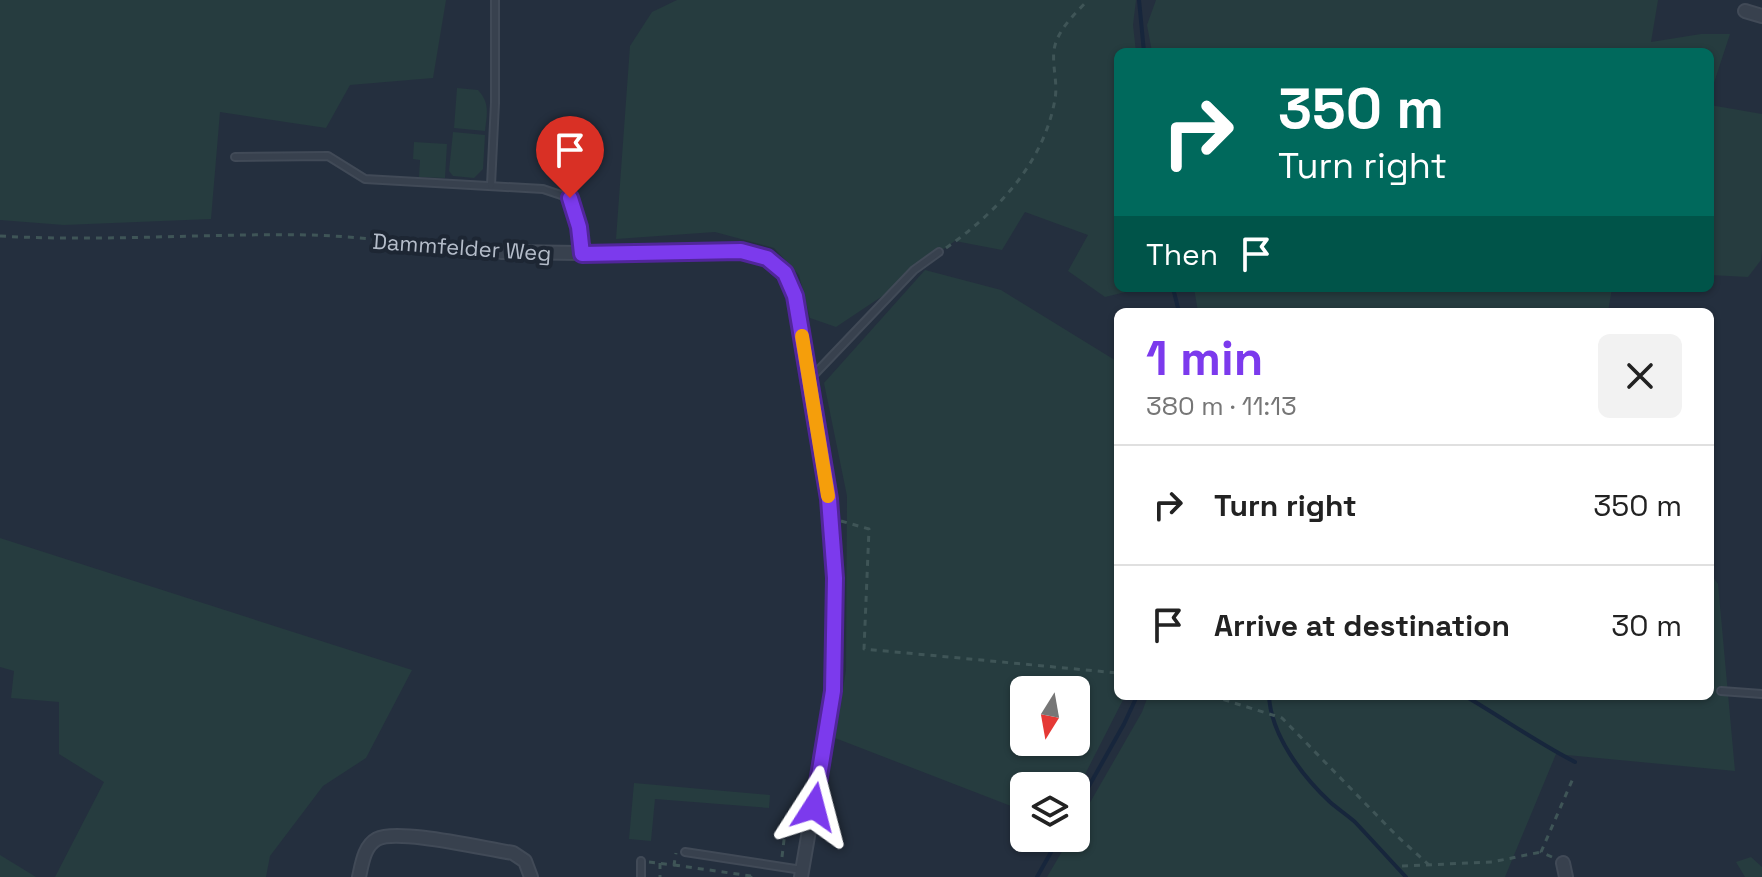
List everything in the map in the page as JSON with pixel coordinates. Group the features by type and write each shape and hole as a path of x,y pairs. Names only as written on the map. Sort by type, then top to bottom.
{"street":[{"path":"1745,11 1762,16"},
{"name":"Dammfelder Weg","path":"501,252 741,251 767,258 785,273 795,296 809,380 830,518 835,578 833,691 802,874"},
{"path":"359,877 364,855 376,839 397,834 513,853 525,861 531,877"},
{"path":"1563,863 1566,877"}],"lane":[{"path":"491,185 495,0"},
{"path":"235,157 328,156 365,179 543,189 570,198 579,227 582,254"},
{"path":"809,380 914,270 939,252"},
{"path":"1721,691 1762,694"},
{"path":"685,852 754,862 802,874"},
{"path":"641,861 641,877"}],"path":[{"path":"939,252 985,217 1007,196 1029,167 1055,98 1054,49 1062,30 1088,0"},
{"name":"Dammfelder Weg","path":"0,236 315,235 501,252"},
{"path":"830,518 869,529 864,649 1114,673"},
{"path":"1225,700 1282,718 1429,865"},
{"path":"1541,852 1574,776"},
{"path":"780,867 784,822"},
{"path":"674,865 676,852 685,852"},
{"path":"1402,866 1492,862 1541,852 1563,863"},
{"path":"641,861 751,876 754,862"},
{"path":"660,863 660,877"}],"green space":[{"path":"0,0 446,0 433,78 350,85 326,128 220,112 211,219 64,225 0,220"},
{"path":"677,0 1136,0 1133,25 1136,48 1114,48 1114,292 1126,292 1105,297 1068,271 1088,235 1025,212 1002,250 955,241 914,270 902,283 836,327 810,318 799,275 774,248 715,232 616,239 630,46 652,12"},
{"path":"1156,0 1658,0 1651,42 1701,34 1730,34 1714,83 1714,48 1151,48 1147,25"},
{"path":"457,88 478,90 482,95 487,109 485,131 454,128"},
{"path":"1714,106 1762,114 1762,250 1761,260 1748,277 1714,275"},
{"path":"453,132 485,135 483,169 474,178 453,176 449,171"},
{"path":"414,142 447,144 445,178 419,177 420,160 413,159"},
{"path":"925,270 1001,290 1114,360 1114,700 1123,700 1086,772 1010,772 1010,806 835,738 846,670 847,496 824,383"},
{"path":"1195,292 1611,292 1609,308 1197,308"},
{"path":"0,538 412,670 366,758 323,786 270,856 266,877 55,877 104,782 59,754 59,702 11,698 14,671 0,667"},
{"path":"1714,578 1718,584 1735,771 1556,754 1505,877 1047,877 1062,852 1090,852 1090,803 1146,700 1714,700"},
{"path":"634,783 770,795 769,808 655,799 651,841 629,839"},
{"path":"0,855 36,877 0,877"},
{"path":"1751,857 1762,867 1762,877 1745,877 1736,862"}],"waterway":[{"path":"1139,0 1144,48"},
{"path":"1174,292 1178,308"},
{"path":"1090,784 1135,700"},
{"path":"1270,700 1275,725 1299,767 1319,792 1355,822 1406,877"},
{"path":"1472,700 1575,762"},
{"path":"1037,877 1051,852"}],"slow traffic":[{"path":"802,336 828,496"}],"route":[{"path":"570,198 579,227 582,254 741,251 767,258 785,273 795,296 829,499 835,578 833,691 814,807"}]}
